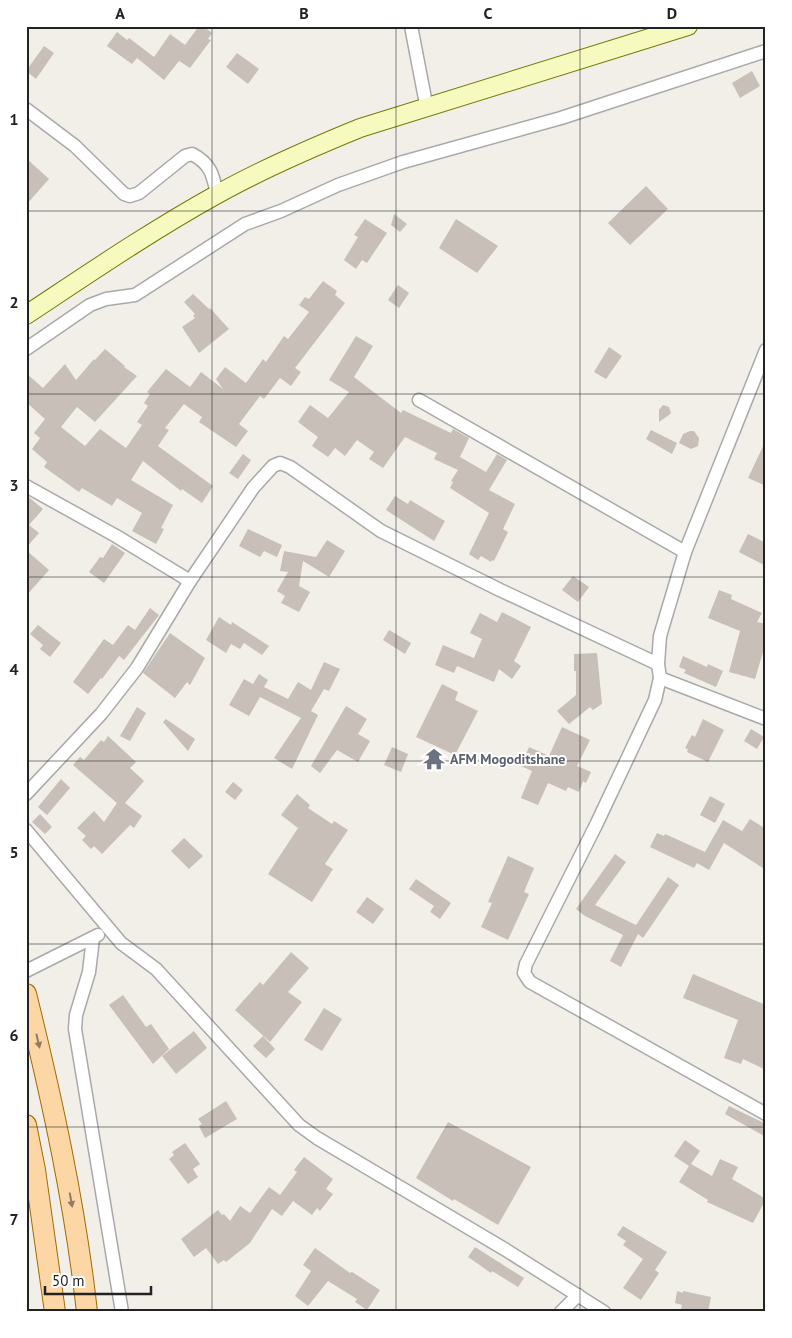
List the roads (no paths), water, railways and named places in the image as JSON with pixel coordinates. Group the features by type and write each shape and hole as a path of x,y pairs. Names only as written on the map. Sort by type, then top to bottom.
{"main road":[{"path":"26,315 217,194 308,149 360,128 688,26"},
{"path":"26,994 65,1168 77,1232 87,1312"},
{"path":"26,1125 38,1189 55,1312"}],"street":[{"path":"411,26 427,108"},
{"path":"26,349 90,305 106,299 135,295 245,224 281,211 338,184 403,162 561,118 766,51"},
{"path":"26,109 75,146 124,194 130,196 139,193 185,156 192,154 208,164 217,194"},
{"path":"766,350 685,552 662,626 658,664 660,678 655,700 596,825 526,964 524,973 530,982 766,1114"},
{"path":"419,400 685,552"},
{"path":"26,794 101,714 137,668 190,581 254,488 273,466 280,463 290,467 381,531 500,590 658,664"},
{"path":"26,486 116,536 190,581"},
{"path":"660,678 766,719"},
{"path":"26,830 121,943 156,970 299,1125 317,1138 498,1245 604,1312"},
{"path":"26,970 109,930"},
{"path":"93,938 89,972 76,1015 75,1029 122,1312"},
{"path":"561,1312 578,1295"}],"place":[{"name":"AFM Mogoditshane","path":"434,759"}]}
